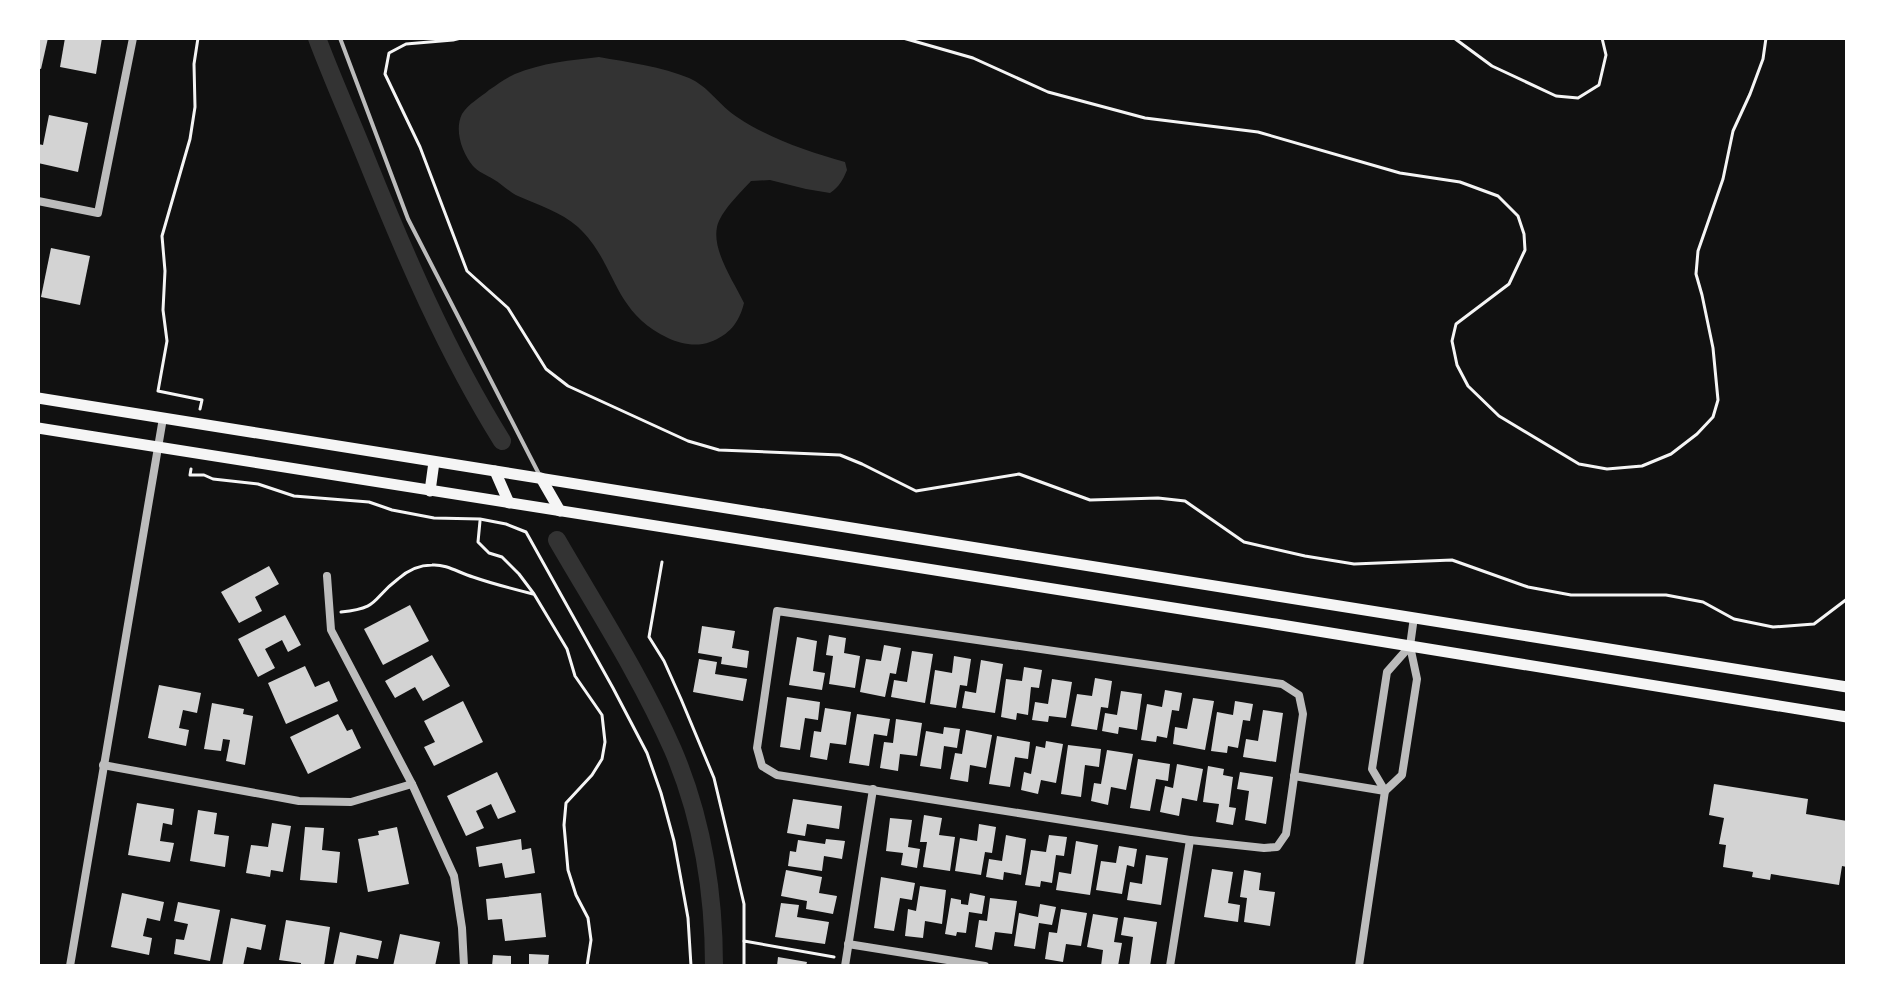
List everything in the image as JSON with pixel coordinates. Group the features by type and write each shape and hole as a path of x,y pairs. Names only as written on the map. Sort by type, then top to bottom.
{"main road":[{"path":"38,398 1847,687"},
{"path":"38,428 1847,717"},
{"path":"430,491 434,462"},
{"path":"495,471 509,503"},
{"path":"541,478 560,511"}],"street":[{"path":"38,201 98,213 133,38"},
{"path":"71,966 163,418"},
{"path":"327,576 331,630 412,784 454,876 464,966"},
{"path":"777,611 1282,684 1299,695 1303,714 1294,776 1286,834 1277,847 1264,848 1190,840 777,775 762,766 757,748 777,611"},
{"path":"1359,966 1385,791 1402,775 1417,679 1410,646 1414,617"},
{"path":"1385,791 1372,769 1387,672 1410,646"},
{"path":"103,765 299,801 351,802 412,784"},
{"path":"1294,776 1385,791"},
{"path":"846,963 873,789"},
{"path":"1170,966 1190,840"},
{"path":"848,944 985,966"}],"lane":[{"path":"340,38 408,219 541,478"}],"path":[{"path":"198,38 194,64 195,107 190,139 162,236 165,271 163,310 167,341 158,391 202,400 200,409"},
{"path":"461,38 406,44 389,53 385,74 420,147 467,271 508,308 546,369 568,386 688,441 719,450 840,455 916,491 1019,474 1090,500 1158,498 1185,501 1244,542 1305,556 1354,564 1452,560 1528,587 1571,595 1666,595 1703,602 1734,619 1773,627 1814,624 1847,599"},
{"path":"903,38 973,58 1048,92 1145,118 1258,132 1400,173 1460,182 1498,196 1518,216 1525,250 1509,284 1456,324 1452,341 1457,365 1468,386 1499,416 1579,464 1607,469 1642,466 1671,454 1713,417 1718,400 1713,348 1696,274 1698,251 1723,179 1733,131 1763,59 1766,38"},
{"path":"1454,38 1492,66 1556,96 1578,98 1599,85 1606,55 1602,38"},
{"path":"191,469 190,475 258,484 294,496 369,502 434,518 480,519 526,532 647,753 674,841 688,918 691,966"},
{"path":"480,519 478,542 489,553 502,557 534,594 567,649 575,676 602,715 605,742 602,759 566,803 564,825 568,870 588,918 591,940 587,966"},
{"path":"662,562 649,637 676,686 714,778 744,904 744,966"},
{"path":"330,613 371,606 395,580 411,569 431,564 534,594"},
{"path":"744,941 846,963"}],"shaded area":[{"path":"599,57 689,78 749,125 803,149 845,162 847,170 844,177 830,193 770,180 751,181 726,209 716,236 725,266 744,303 732,327 710,342 683,343 649,327 625,301 591,241 578,227 477,170 463,148 459,134 462,114 499,83 535,67"}],"building":[{"path":"38,38 48,38 41,69 38,68"},
{"path":"65,38 102,38 96,74 60,67"},
{"path":"49,115 88,123 78,172 38,163 38,144 43,145"},
{"path":"51,248 90,256 80,305 41,297"},
{"path":"269,566 279,584 255,597 262,611 239,623 221,592"},
{"path":"410,605 429,641 383,665 364,629"},
{"path":"285,615 301,645 288,652 282,640 265,649 275,668 258,677 238,639"},
{"path":"702,626 735,631 732,648 749,651 747,668 721,664 722,657 698,653"},
{"path":"829,635 846,638 844,653 860,656 855,688 829,684 833,656 826,655"},
{"path":"797,637 817,641 813,671 825,673 822,690 789,685"},
{"path":"884,645 901,648 896,674 890,673 885,697 860,692 866,659 881,661"},
{"path":"912,651 933,654 925,703 891,697 894,680 907,682"},
{"path":"432,655 450,686 423,701 415,687 395,698 385,681"},
{"path":"954,656 971,659 967,686 960,685 956,708 930,704 935,670 952,673"},
{"path":"699,659 717,662 715,674 747,679 743,701 693,692"},
{"path":"981,660 1003,664 995,713 962,708 965,691 976,693"},
{"path":"305,666 315,687 329,681 338,701 286,724 268,683"},
{"path":"1024,667 1042,670 1039,688 1031,687 1028,715 1017,713 1016,720 1001,717 1006,679 1022,681"},
{"path":"1095,678 1112,681 1108,708 1101,707 1097,730 1071,726 1077,694 1092,696"},
{"path":"1052,679 1072,682 1066,718 1049,716 1048,722 1032,720 1035,702 1048,704"},
{"path":"159,685 201,693 197,713 183,710 179,728 189,730 186,746 148,738"},
{"path":"1165,690 1182,693 1179,711 1172,710 1167,738 1157,736 1156,742 1141,740 1147,704 1162,707"},
{"path":"1121,691 1142,694 1137,730 1119,727 1118,734 1102,731 1105,713 1117,715"},
{"path":"787,697 820,702 818,720 805,718 800,750 780,747"},
{"path":"1193,698 1214,701 1205,750 1173,744 1175,727 1187,729"},
{"path":"463,701 483,742 434,766 424,747 435,742 424,721"},
{"path":"1235,701 1253,704 1250,721 1243,720 1238,748 1228,746 1227,753 1211,751 1217,712 1233,715"},
{"path":"212,703 244,709 243,714 253,716 245,765 226,761 230,740 223,739 221,751 204,749"},
{"path":"825,708 851,712 846,745 830,743 827,760 810,757 814,731 821,732"},
{"path":"1263,710 1283,713 1276,762 1243,757 1246,739 1258,741"},
{"path":"338,714 347,731 352,729 361,748 308,774 290,737"},
{"path":"857,714 890,719 887,736 874,734 869,766 849,763"},
{"path":"896,719 922,723 917,756 900,754 898,771 880,768 884,742 893,743"},
{"path":"944,727 960,729 957,748 944,746 941,769 920,766 926,731 943,734"},
{"path":"966,730 992,735 986,768 970,765 968,782 950,779 955,753 962,754"},
{"path":"997,736 1030,742 1028,759 1015,757 1010,787 989,784"},
{"path":"1046,741 1063,744 1056,783 1041,780 1038,794 1021,790 1024,772 1031,774 1036,746 1045,748"},
{"path":"1068,745 1101,749 1099,767 1085,765 1081,797 1061,794"},
{"path":"1107,750 1133,754 1126,790 1111,787 1108,805 1091,801 1094,783 1101,784"},
{"path":"1138,759 1170,764 1168,781 1156,779 1150,811 1130,808"},
{"path":"1177,764 1203,769 1197,801 1182,798 1179,816 1160,812 1165,786 1173,788"},
{"path":"1208,766 1224,769 1223,775 1233,777 1229,807 1236,808 1233,825 1216,822 1219,804 1203,802"},
{"path":"497,772 516,812 498,819 491,804 476,811 484,828 466,836 447,796"},
{"path":"1240,772 1273,777 1266,824 1245,820 1249,791 1237,789"},
{"path":"1714,784 1808,799 1806,814 1847,821 1847,867 1842,866 1839,885 1771,874 1770,880 1752,877 1753,872 1723,867 1726,845 1719,844 1724,818 1709,815"},
{"path":"793,799 842,806 839,829 807,824 805,836 787,833"},
{"path":"137,803 174,809 172,825 163,823 160,841 174,843 170,862 128,855"},
{"path":"198,810 217,813 214,834 229,836 225,867 190,861"},
{"path":"924,815 942,818 939,835 955,837 950,871 923,867 927,842 920,842"},
{"path":"890,818 912,820 908,847 920,849 917,868 901,865 903,853 886,851"},
{"path":"272,823 291,826 283,872 271,870 270,877 246,873 251,845 268,847"},
{"path":"979,824 996,827 992,853 985,852 981,875 955,871 960,838 977,841"},
{"path":"305,827 324,828 322,850 340,852 337,883 300,880"},
{"path":"397,827 409,884 368,892 358,839"},
{"path":"1006,835 1026,839 1021,875 1004,872 1003,880 986,877 989,859 1002,861"},
{"path":"1049,835 1067,837 1064,856 1056,855 1052,883 1041,881 1040,887 1025,885 1031,850 1046,852"},
{"path":"521,839 522,850 531,848 535,873 505,878 502,863 479,867 476,847"},
{"path":"826,839 845,841 842,859 824,856 822,871 788,866 790,851 796,852 798,840 825,844"},
{"path":"1076,841 1098,845 1090,895 1056,890 1059,872 1071,874"},
{"path":"1119,846 1137,849 1134,867 1127,865 1122,894 1096,890 1101,861 1116,863"},
{"path":"1146,855 1168,858 1161,905 1127,900 1130,882 1142,884"},
{"path":"1212,869 1233,872 1228,903 1240,905 1238,922 1204,917"},
{"path":"786,870 822,877 819,893 837,896 833,914 806,909 807,901 781,896"},
{"path":"1244,870 1261,873 1259,890 1275,892 1270,926 1244,922 1247,898 1240,897"},
{"path":"881,877 915,883 912,900 900,898 894,931 874,928"},
{"path":"920,886 946,890 942,924 925,921 923,938 905,936 908,909 916,911"},
{"path":"122,893 164,902 160,921 147,918 143,936 152,938 149,955 111,947"},
{"path":"541,893 546,937 505,941 502,919 488,920 486,899"},
{"path":"970,893 985,896 982,914 969,912 966,933 957,932 956,936 945,934 951,898 968,905"},
{"path":"990,898 1017,901 1012,934 995,932 992,950 975,947 979,920 987,921"},
{"path":"178,902 220,910 210,961 174,954 176,939 184,940 188,924 174,921"},
{"path":"781,903 799,905 797,917 829,922 825,944 775,937"},
{"path":"1040,904 1056,907 1052,925 1039,923 1035,949 1014,946 1019,913 1038,917"},
{"path":"1061,909 1087,913 1081,946 1066,944 1063,962 1045,959 1049,932 1057,933"},
{"path":"1093,914 1118,918 1114,942 1122,943 1118,966 1101,966 1103,950 1087,947"},
{"path":"1124,917 1157,922 1150,966 1129,966 1133,937 1121,935"},
{"path":"231,918 266,925 261,950 247,947 243,966 222,966"},
{"path":"286,920 330,927 324,966 301,966 301,963 279,960"},
{"path":"340,932 382,941 378,959 357,955 355,966 333,966"},
{"path":"400,934 440,942 435,966 393,966"},
{"path":"529,954 549,955 548,966 529,966"},
{"path":"493,955 511,956 511,966 492,966"},
{"path":"778,957 807,962 806,966 777,966"}],"waterway":[{"path":"317,38 428,302 502,441"},
{"path":"557,540 647,696 683,776 699,829 709,883 714,966"}]}
